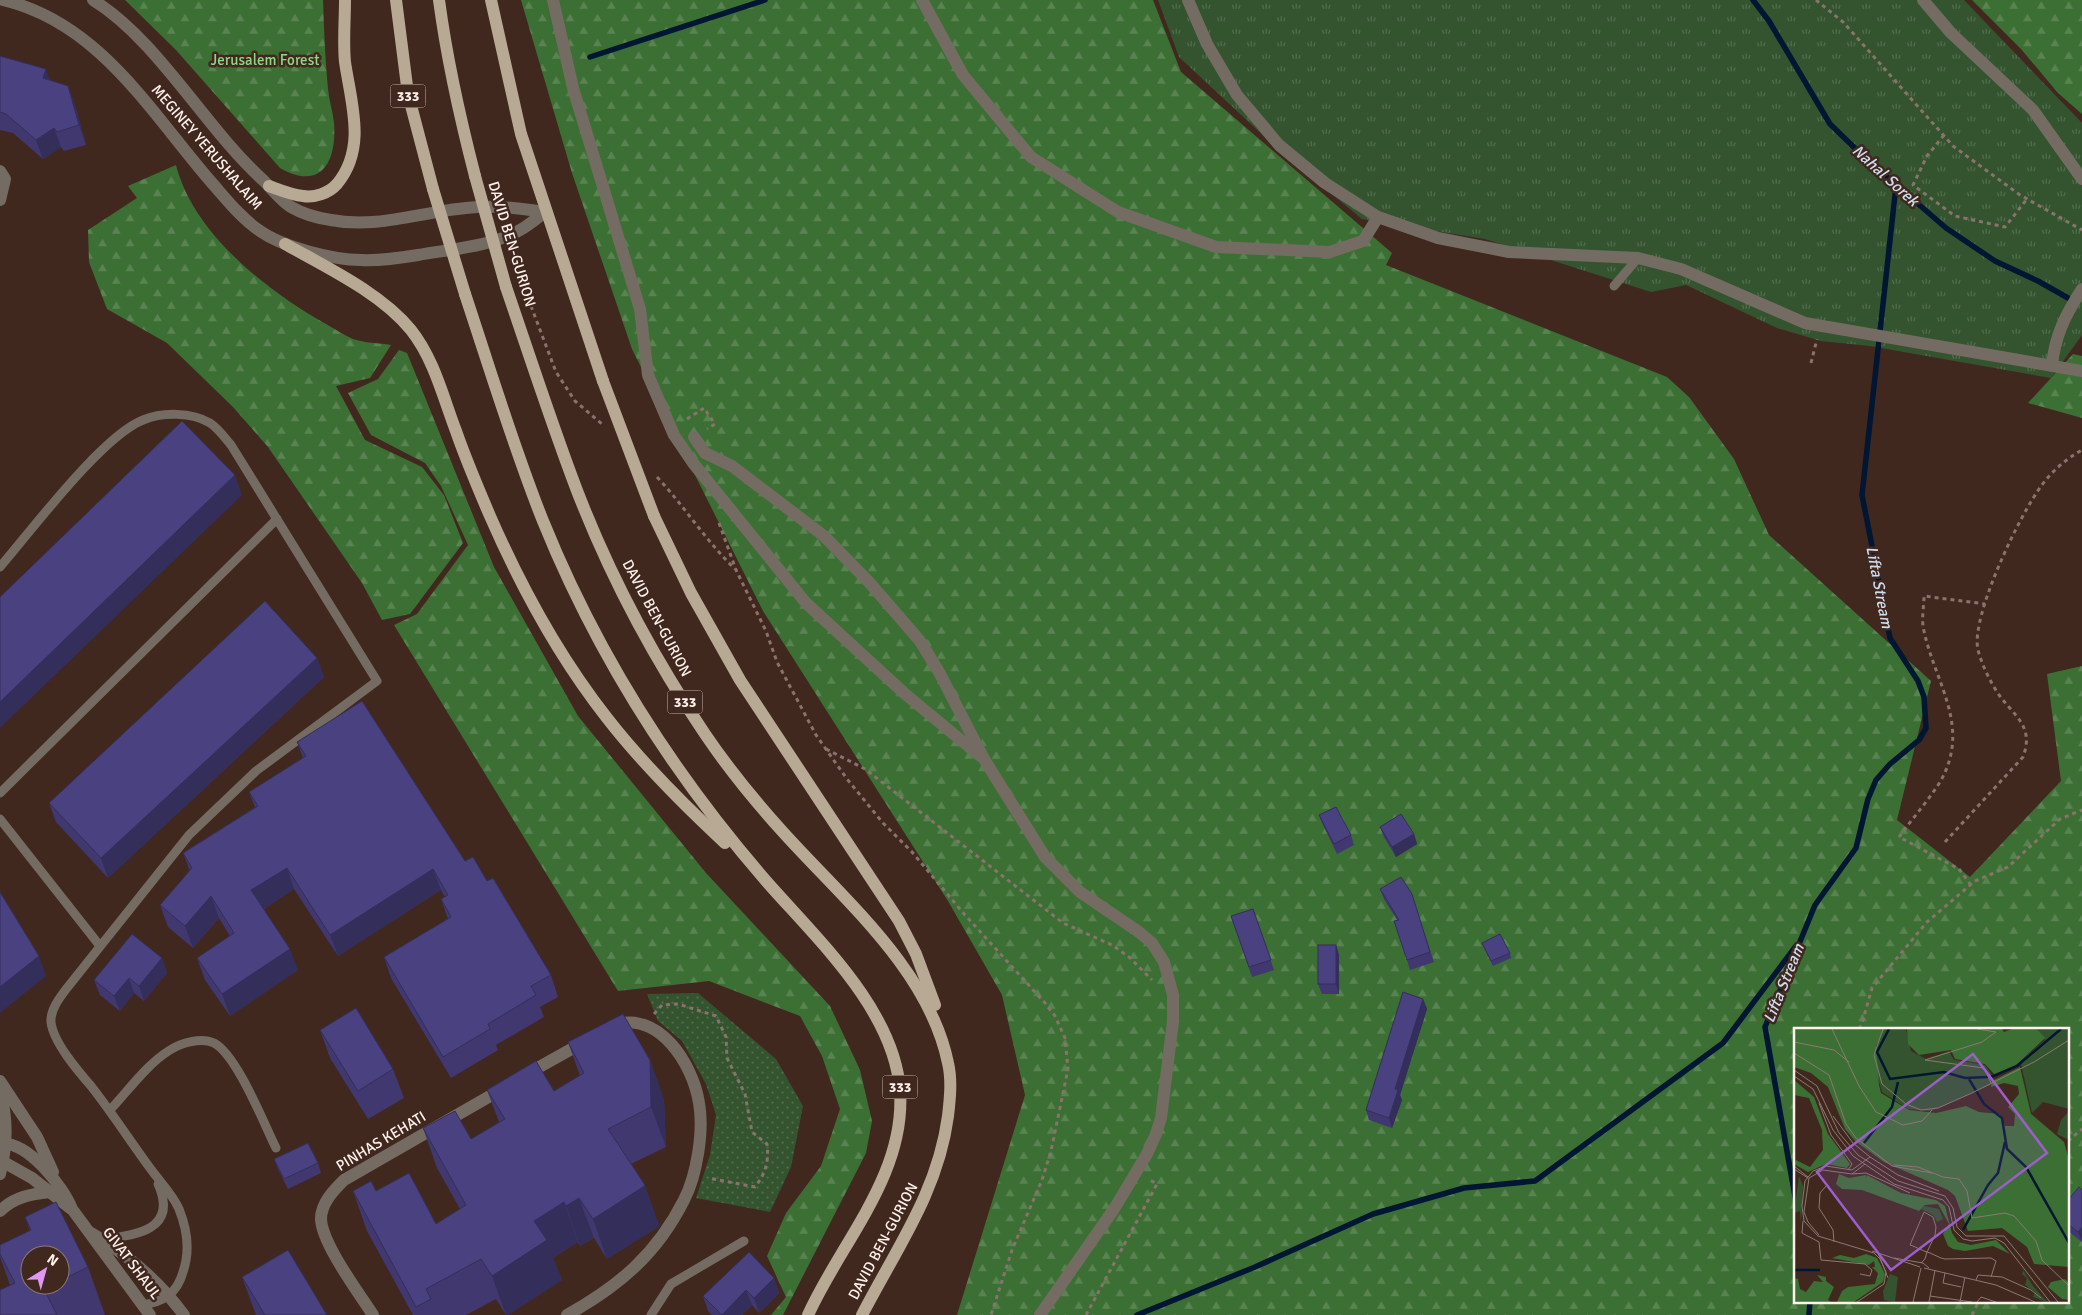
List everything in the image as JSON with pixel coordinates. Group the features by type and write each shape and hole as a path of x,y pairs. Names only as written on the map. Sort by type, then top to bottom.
{"main road":[{"path":"270,186 304,197 325,194 343,176 351,163 355,140 354,119 345,60 345,0"},
{"name":"DAVID BEN-GURION","path":"396,0 408,94 433,190 465,294 543,522 580,600 624,684 675,765 717,822 766,881 839,962 875,1016 893,1052 900,1089 900,1124 893,1152 881,1183 808,1315"},
{"name":"DAVID BEN-GURION","path":"439,0 444,38 461,123 506,287 577,489 629,606 665,671 740,784 868,923 903,967 927,1004 939,1030 949,1066 950,1100 945,1138 932,1184 910,1230 862,1315"},
{"path":"491,0 520,134 603,381 654,516 690,593 740,680 899,920 929,988 940,1023 949,1066"},
{"path":"285,244 375,298 393,311 412,330 431,362 459,440 490,517 555,644 607,718 674,795 766,881"}],"street":[{"name":"MEGINEY YERUSHALAIM","path":"3,0 23,5 61,23 97,50 151,106 201,170 241,216 262,232 285,244 328,256 361,260 409,256 490,242 520,230 545,212"},
{"name":"MEGINEY YERUSHALAIM","path":"93,0 111,11 146,47 250,169 290,206 310,216 333,221 373,222 465,208 505,206 545,212"},
{"path":"553,0 573,88 640,310 648,374 674,435 698,468 806,603 904,693 984,759"},
{"path":"922,0 963,75 1031,157 1118,212 1216,247 1330,252 1363,241 1378,217"},
{"path":"1188,0 1207,44 1237,94 1280,145 1325,183 1378,217 1438,238 1508,252 1638,258 1680,269 1768,309 1820,327 2082,371"},
{"path":"1923,0 1952,32 2032,110 2082,179"},
{"path":"0,171 5,179 0,200"},
{"path":"2052,365 2059,330 2068,309 2082,289"},
{"path":"694,437 705,453 732,466 817,531 869,582 920,642 939,672 984,759 1028,830 1056,870 1080,892 1152,943 1164,962 1173,995 1173,1021 1161,1118 1156,1134 1147,1154 1114,1209 1040,1315"},
{"name":"PINHAS KEHATI","path":"372,1315 334,1254 323,1231 321,1218 332,1192 344,1180 595,1035 624,1022 645,1024"},
{"path":"567,1315 600,1296 640,1263 662,1238 685,1198 690,1181 701,1135 700,1102 689,1072 669,1041 657,1030 645,1024"},
{"path":"0,1081 37,1137 57,1181"},
{"path":"0,1091 4,1104 0,1174"},
{"name":"GIVAT SHAUL","path":"3,1144 36,1160 57,1181 72,1209 146,1310"},
{"name":"GIVAT SHAUL","path":"2,1160 72,1209"},
{"path":"0,1211 16,1199 30,1194 50,1192"},
{"name":"GIVAT SHAUL","path":"87,1230 130,1258 170,1296 184,1315"}],"lane":[{"path":"1614,286 1638,258"},
{"path":"0,567 95,457 122,434 143,420 190,415 210,423 231,445 377,681 256,771 189,835 100,946 55,1006 51,1021 57,1038 79,1072 110,1110 179,1208 185,1228 188,1247 182,1278 170,1296 146,1310"},
{"path":"0,793 277,519"},
{"path":"0,819 100,946"},
{"path":"110,1110 169,1050 186,1043 198,1041 214,1043 229,1057 276,1148"},
{"path":"102,1239 140,1233 148,1230 161,1217 164,1208 163,1195 153,1173"},
{"path":"651,1315 671,1284 744,1241"}],"path":[{"path":"1816,0 1843,22 1953,146 2027,199 2082,230"},
{"path":"1944,136 1927,156 1913,185 1955,216 2004,228 2027,199"},
{"path":"1811,363 1820,327"},
{"path":"687,419 704,408 715,424 694,437"},
{"path":"1945,842 2001,779 2023,758 2028,745 2026,732 2016,713 1998,693 1984,668 1978,648 1978,629 1985,604 2010,542 2027,508 2042,485 2057,468 2082,450"},
{"path":"717,518 736,570 766,631 777,662 807,720 826,749 847,779 883,823 912,852 965,915 1045,1003 1055,1016 1065,1038 1068,1069 1051,1151 1042,1180 1012,1250 991,1315"},
{"path":"1971,885 1959,869 1899,837 1940,781 1950,755 1953,732 1948,703 1923,629 1924,596 1985,604"},
{"path":"826,749 865,769 1063,923 1116,948 1152,981"},
{"path":"1860,1028 1872,988 1927,922 1971,885 2008,867 2060,819 2082,810"},
{"path":"645,1024 662,1005 678,1004 716,1016 726,1037 727,1058 745,1094 752,1132 767,1144 768,1159 764,1176 755,1187 710,1177 690,1181"},
{"path":"2070,1139 2082,1129"},
{"path":"1086,1315 1157,1184"},
{"path":"1972,1315 1978,1302"}],"green space":[{"name":"Jerusalem Forest","path":"125,0 323,0 327,78 334,123 334,137 329,161 323,169 315,174 306,176 294,174 280,168 176,50"},
{"path":"521,0 1153,0 1181,72 1392,253 1386,265 1667,377 1689,397 1734,459 1769,535 1931,681 1897,820 1970,877 2061,781 2047,674 2082,666 2082,1315 957,1315 1025,1095 1002,995 948,901 763,611 632,349 572,173"},
{"path":"1158,0 1964,0 2082,123 2082,335 2051,378 1870,346 1821,341 1777,328 1686,285 1651,292 1485,239 1362,219 1282,153 1179,57"},
{"path":"1972,0 2082,0 2082,114 2058,93 2021,49"},
{"path":"176,165 185,190 198,214 216,237 258,278 304,311 353,339 391,345 370,378 336,386 365,440 422,467 444,495 463,543 410,614 382,620 362,583 268,447 233,407 167,343 107,309 89,262 88,230 137,198 128,186"},
{"path":"399,350 407,353 494,567 578,716 706,873 830,1006 860,1070 872,1121 866,1153 783,1315 771,1315 786,1297 767,1256 786,1213 821,1166 840,1109 822,1056 800,1016 709,981 618,991 394,625 417,614 468,545 441,486 425,463 371,435 348,393 378,379"},
{"path":"2073,354 2082,356 2082,418 2028,403"},
{"path":"698,993 776,1059 803,1106 791,1167 770,1212 696,1198 710,1155 716,1115 706,1084 682,1041 658,1021 647,994"}],"building":[{"path":"0,56 46,69 43,78 68,86 79,125 57,132 54,128 36,140 6,114 0,112"},
{"path":"182,421 235,475 0,702 0,597"},
{"path":"265,601 317,658 101,858 49,803"},
{"path":"362,701 465,861 473,857 487,881 493,878 551,975 531,986 536,995 488,1024 490,1029 443,1057 384,957 451,917 441,899 448,895 433,869 330,935 287,868 251,890 290,949 222,994 197,958 234,933 211,896 185,926 160,905 192,868 183,853 258,806 249,792 306,756 297,742"},
{"path":"1336,807 1351,835 1334,844 1319,815"},
{"path":"1401,814 1414,834 1392,847 1380,827"},
{"path":"1401,877 1412,894 1430,952 1407,960 1394,921 1399,920 1380,889"},
{"path":"0,892 39,956 0,987"},
{"path":"1253,909 1271,960 1249,967 1231,916"},
{"path":"132,934 162,958 139,986 129,978 114,996 94,980"},
{"path":"1500,934 1510,953 1491,961 1482,943"},
{"path":"1318,945 1336,945 1336,984 1318,984"},
{"path":"1403,992 1423,999 1395,1089 1398,1090 1389,1118 1366,1110"},
{"path":"356,1008 393,1069 358,1091 320,1030"},
{"path":"623,1014 650,1060 651,1107 608,1129 645,1185 593,1219 579,1198 566,1206 564,1202 534,1221 547,1240 492,1276 481,1259 426,1289 431,1299 416,1307 353,1191 371,1181 376,1191 409,1173 436,1224 466,1205 423,1128 455,1111 471,1139 505,1119 487,1090 536,1061 554,1091 584,1073 568,1042"},
{"path":"308,1143 318,1163 284,1179 274,1159"},
{"path":"2079,1187 2082,1190 2082,1227 2078,1232 2070,1226 2070,1198"},
{"path":"56,1202 88,1267 70,1276 70,1245 20,1245 20,1295 47,1295 57,1315 0,1315 0,1290 15,1283 0,1254 0,1245 31,1230 25,1217"},
{"path":"288,1250 327,1315 265,1315 242,1277"},
{"path":"749,1252 774,1278 754,1298 746,1290 722,1315 703,1296"}],"waterway":[{"path":"590,57 765,0"},
{"name":"Nahal Sorek","path":"1753,0 1769,21 1830,124 1864,157 1946,228 1995,261 2038,281 2068,298"},
{"name":"Lifta Stream","path":"1794,1191 1765,1027 1815,905 1856,848 1868,799 1876,780 1890,764 1919,740 1926,728 1924,697 1918,681 1890,638 1862,495 1896,186"},
{"path":"1137,1315 1255,1267 1373,1214 1464,1188 1535,1181 1723,1043 1796,946"},
{"name":"Lifta Stream","path":"1809,1315 1810,1302"}]}
